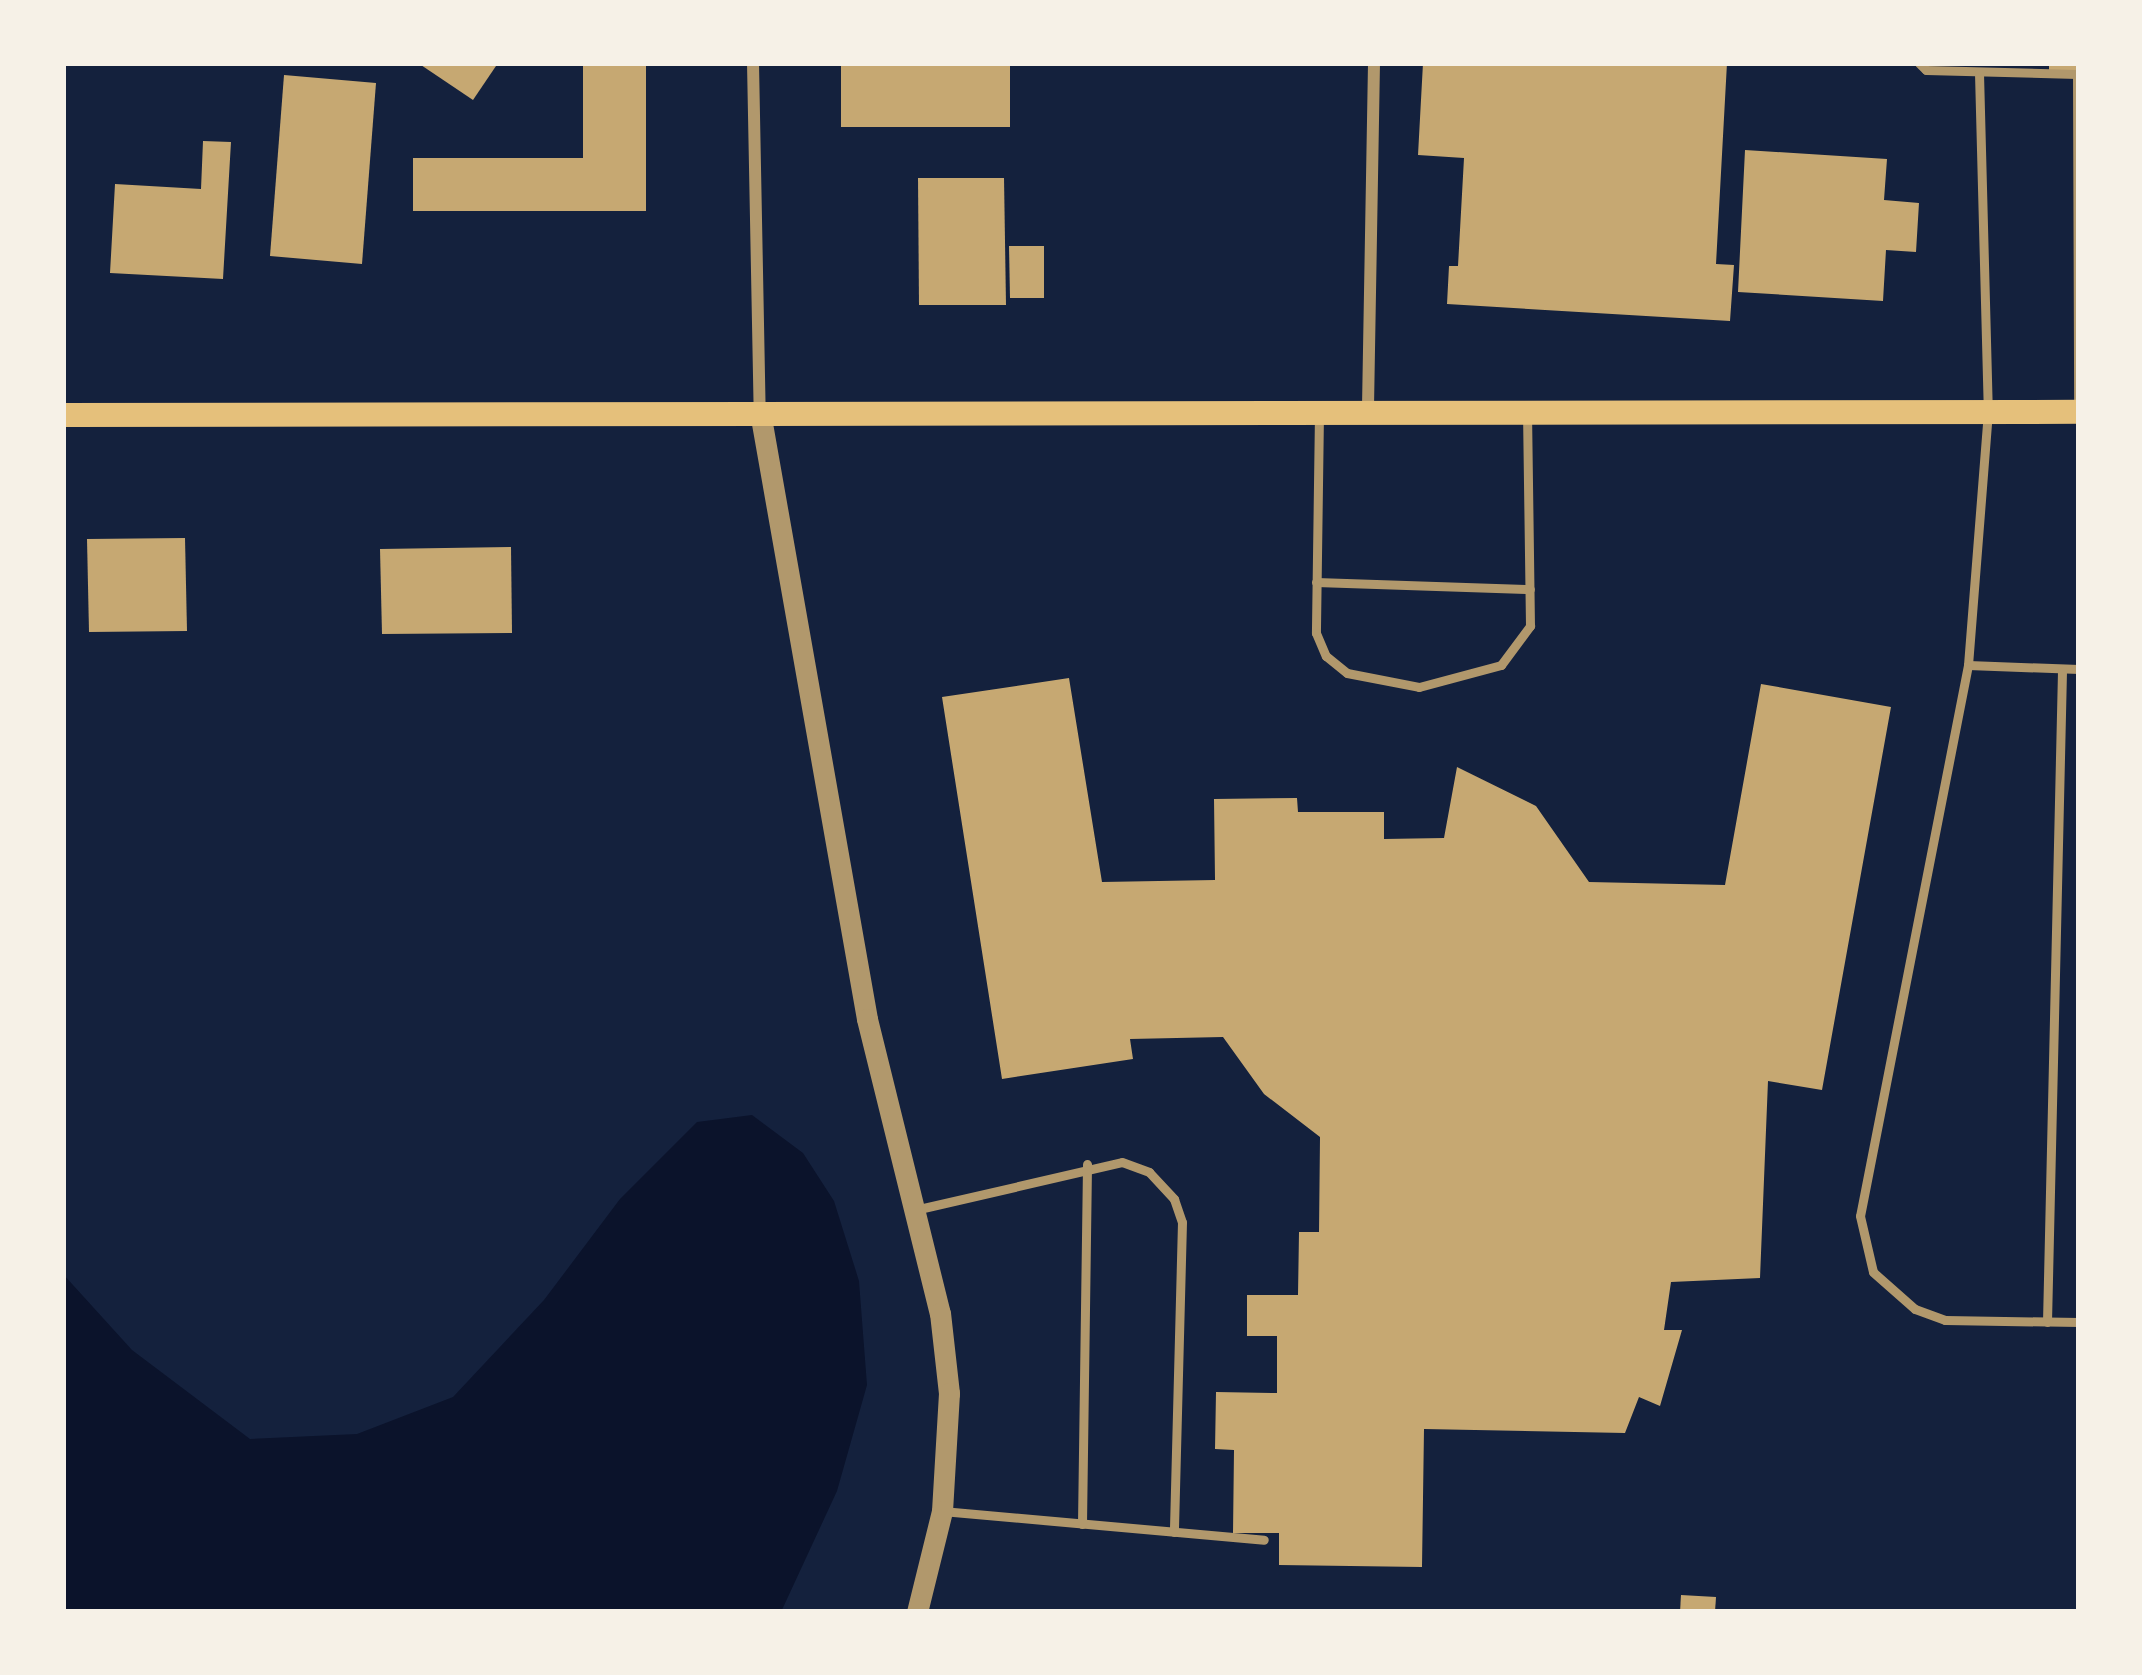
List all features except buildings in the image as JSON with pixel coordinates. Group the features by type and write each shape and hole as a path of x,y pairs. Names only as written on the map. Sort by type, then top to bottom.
{"main road":[{"path":"63,415 1319,407 2078,412"}],"street":[{"path":"754,63 760,412 867,1019 919,1209 950,1393 942,1510 917,1612"},
{"path":"1368,407 1374,63"}],"lane":[{"path":"1918,63 1979,73 2077,74 2078,412"},
{"path":"1979,73 1988,411 1968,665 1860,1216 1863,1249 1874,1272 1915,1309 1945,1321 2079,1322"},
{"path":"1319,407 1316,633 1326,656 1347,673 1419,688 1501,665 1530,626 1527,408"},
{"path":"1316,582 1530,589"},
{"path":"1968,665 2079,670"},
{"path":"2048,1322 2062,669"},
{"path":"919,1209 1088,1164 1122,1162 1149,1172 1174,1199 1182,1222 1174,1532"},
{"path":"1082,1523 1088,1164"},
{"path":"942,1510 1264,1540"}],"water":[{"path":"752,1115 803,1153 834,1201 859,1281 867,1385 837,1491 781,1612 63,1612 63,1274 132,1350 250,1439 357,1434 453,1397 544,1300 620,1199 697,1122"}]}
